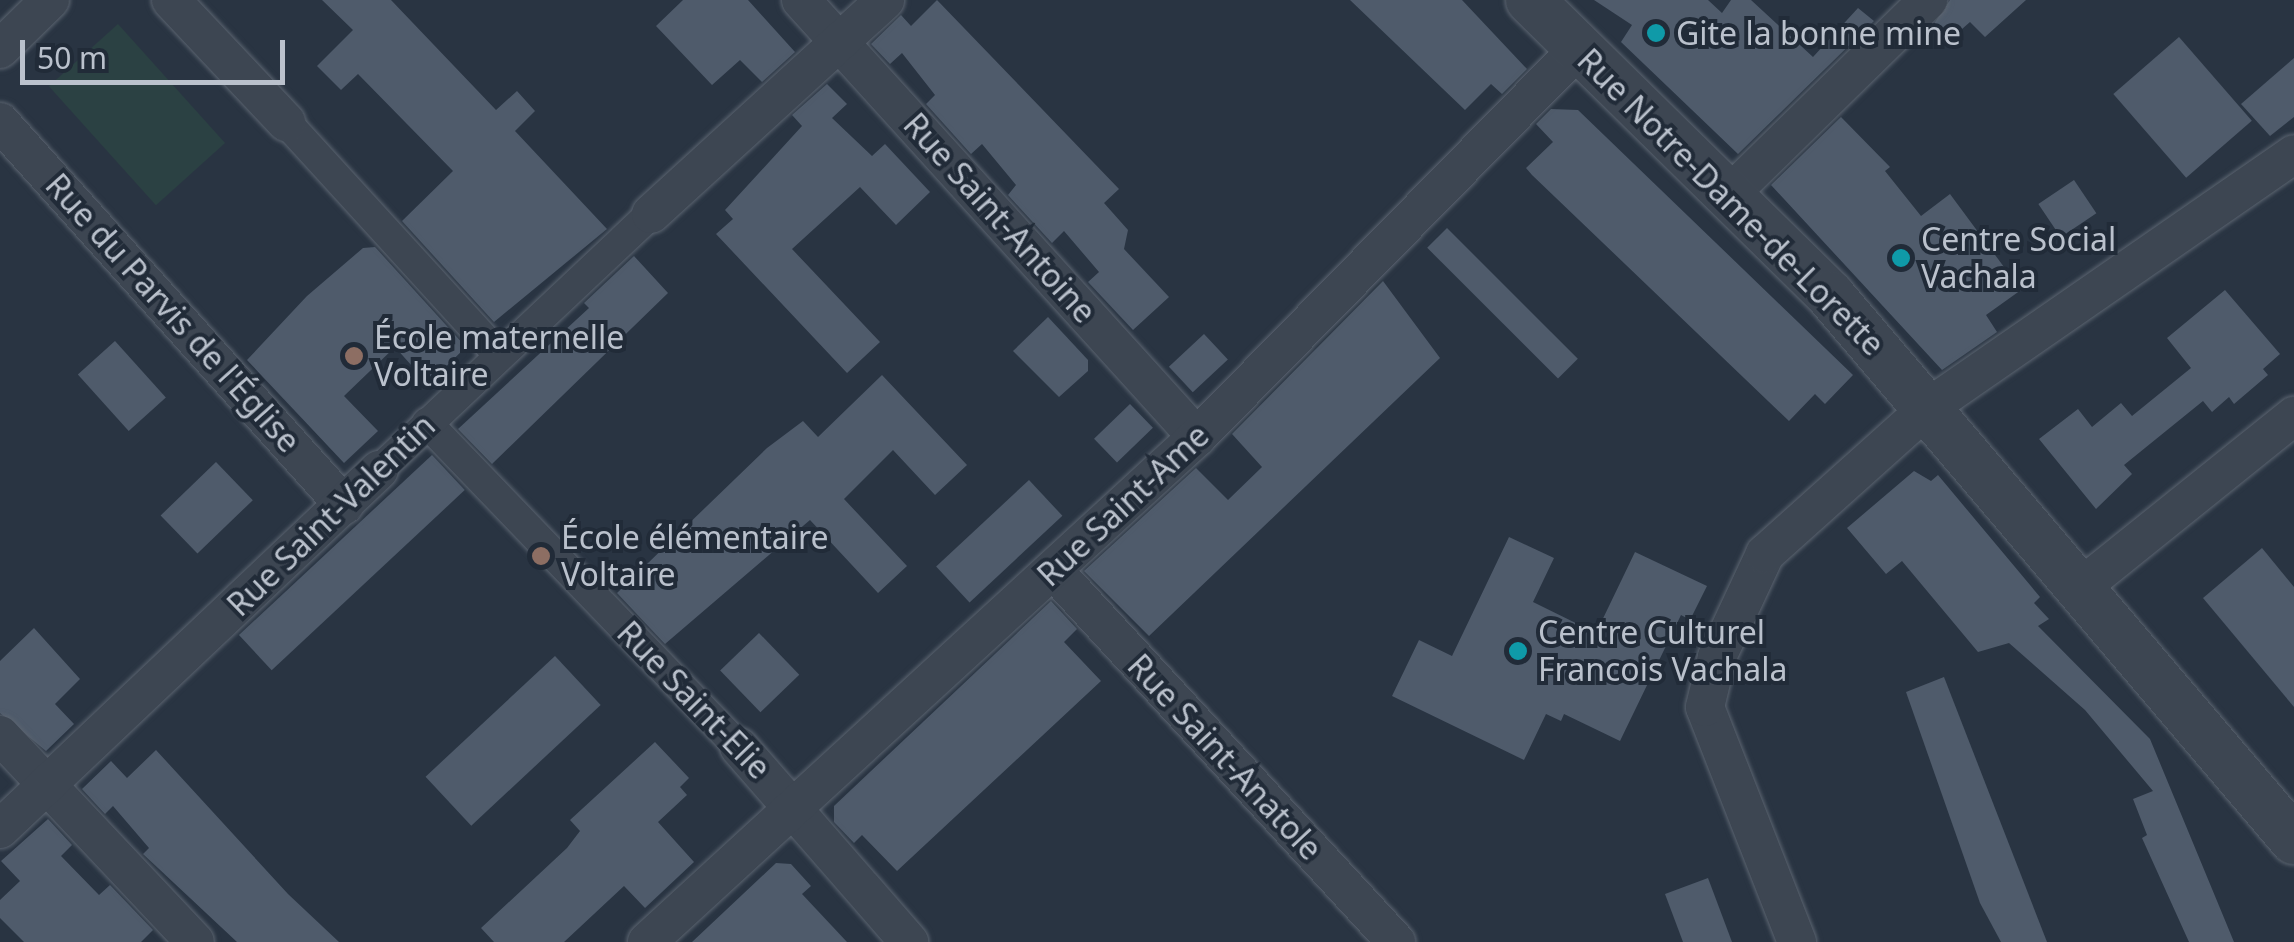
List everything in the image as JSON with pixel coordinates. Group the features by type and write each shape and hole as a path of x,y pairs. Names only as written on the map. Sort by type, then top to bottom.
{"street":[{"path":"0,49 50,0"},
{"path":"172,0 496,352"},
{"name":"Rue Saint-Antoine","path":"800,0 1198,437"},
{"name":"Rue Saint-Valentin","path":"0,830 344,505 496,352 885,0"},
{"name":"Rue Notre-Dame-de-Lorette","path":"1530,0 1731,193 1929,407 2294,840"},
{"path":"1731,193 1928,0"},
{"name":"Rue Saint-Ame","path":"648,942 1198,437 1579,48"},
{"name":"Rue du Parvis de l'Église","path":"0,122 344,505"},
{"path":"1797,942 1705,707 1716,657 1765,554 1929,407 2294,154"},
{"path":"2080,588 2294,416"},
{"name":"Rue Saint-Elie","path":"427,423 794,804 909,942"},
{"name":"Rue Saint-Anatole","path":"1054,571 1396,942"},
{"path":"0,735 195,942"}],"green space":[{"path":"118,24 225,143 156,205 49,86"}],"building":[{"path":"322,0 391,0 496,110 517,91 535,111 515,131 607,229 494,322 402,221 453,171 358,74 341,90 317,66 353,30"},
{"path":"683,0 748,0 795,52 762,82 740,60 712,85 656,26"},
{"path":"937,0 1119,189 1104,203 1128,230 1124,249 1169,297 1133,330 1088,282 1099,272 1064,231 1052,243 1008,195 1016,185 982,144 971,154 926,104 935,95 902,53 890,64 871,44 901,15 911,26"},
{"path":"1350,0 1462,0 1527,69 1502,94 1491,84 1465,110"},
{"path":"1594,0 1708,0 1722,13 1731,0 1751,0 1813,57 1858,8 1874,21 1738,154 1621,42 1632,25"},
{"path":"1950,0 2026,0 1985,37 1970,22 1945,44 1931,28"},
{"path":"2179,37 2252,121 2186,178 2113,94"},
{"path":"2294,58 2294,117 2270,136 2241,104"},
{"path":"827,84 847,104 832,118 872,156 885,144 930,192 896,225 860,187 792,249 880,342 847,373 716,234 733,219 725,210 802,126 792,115"},
{"path":"1551,109 1578,110 1853,375 1825,404 1815,394 1789,421 1532,175 1526,168 1553,142 1536,124"},
{"path":"1841,117 1890,167 1885,171 1921,216 1950,194 2021,290 1986,315 1997,332 1942,370 1771,185"},
{"path":"2074,180 2096,213 2061,237 2038,204"},
{"path":"1447,228 1578,359 1558,379 1427,248"},
{"name":"École maternelle Voltaire","path":"375,247 466,347 428,384 395,347 344,396 378,431 344,463 247,360 307,296 363,248"},
{"path":"634,256 668,293 492,464 458,429 589,308 584,303"},
{"path":"1383,281 1440,358 1149,636 1084,571 1196,468 1228,500 1262,467 1232,434"},
{"path":"2225,290 2280,354 2263,369 2268,375 2234,404 2229,397 2212,412 2203,401 2124,465 2132,474 2096,509 2039,439 2078,409 2092,427 2121,403 2132,416 2191,368 2167,338"},
{"path":"1048,317 1088,360 1088,371 1059,397 1013,351"},
{"path":"1204,334 1228,360 1193,392 1169,367"},
{"path":"115,341 166,397 129,431 78,374"},
{"path":"882,375 967,465 935,495 893,450 844,499 907,566 878,593 810,520 665,644 617,593 767,448 803,421 818,437"},
{"path":"1130,404 1153,428 1117,462 1094,439"},
{"path":"432,455 465,490 272,670 239,635"},
{"path":"216,462 253,500 197,554 161,515"},
{"path":"1914,471 1931,481 1938,475 2040,597 2034,603 2049,619 2038,626 2150,739 2234,942 2189,942 2142,838 2147,835 2133,799 2153,791 2085,710 2009,643 1978,652 1902,561 1886,574 1847,528"},
{"path":"1029,480 1062,516 970,602 936,567"},
{"name":"Centre Culturel Francois Vachala","path":"1509,537 1554,558 1533,602 1596,633 1635,552 1707,586 1690,620 1681,615 1620,741 1564,714 1561,721 1546,714 1524,760 1392,696 1419,640 1452,656"},
{"path":"2262,548 2294,587 2294,707 2203,598"},
{"path":"1051,601 1077,629 1064,642 1101,681 897,871 862,835 854,843 834,822 834,806"},
{"path":"34,628 80,679 55,704 74,724 46,751 0,713 0,661"},
{"path":"759,633 799,675 760,712 720,671"},
{"path":"555,656 601,705 471,826 426,777"},
{"path":"1944,677 2047,942 2001,942 1980,903 1906,692"},
{"path":"655,742 689,778 680,787 687,795 658,822 694,862 645,908 624,886 564,942 494,942 481,928 567,848 580,831 570,820"},
{"path":"156,750 288,894 339,942 237,942 143,854 149,848 113,806 105,814 82,789 111,761 127,778"},
{"path":"48,819 72,845 61,856 99,895 110,885 153,930 141,942 24,942 0,918 0,900 20,881 1,861"},
{"path":"776,863 791,864 811,886 802,894 847,942 692,942"},
{"path":"1708,878 1732,942 1683,942 1665,894"}],"place":[{"name":"Gite la bonne mine","path":"1656,33"},
{"name":"Centre Social Vachala","path":"1901,258"},
{"name":"École maternelle Voltaire","path":"354,356"},
{"name":"École élémentaire Voltaire","path":"541,556"},
{"name":"Centre Culturel Francois Vachala","path":"1518,651"}]}
